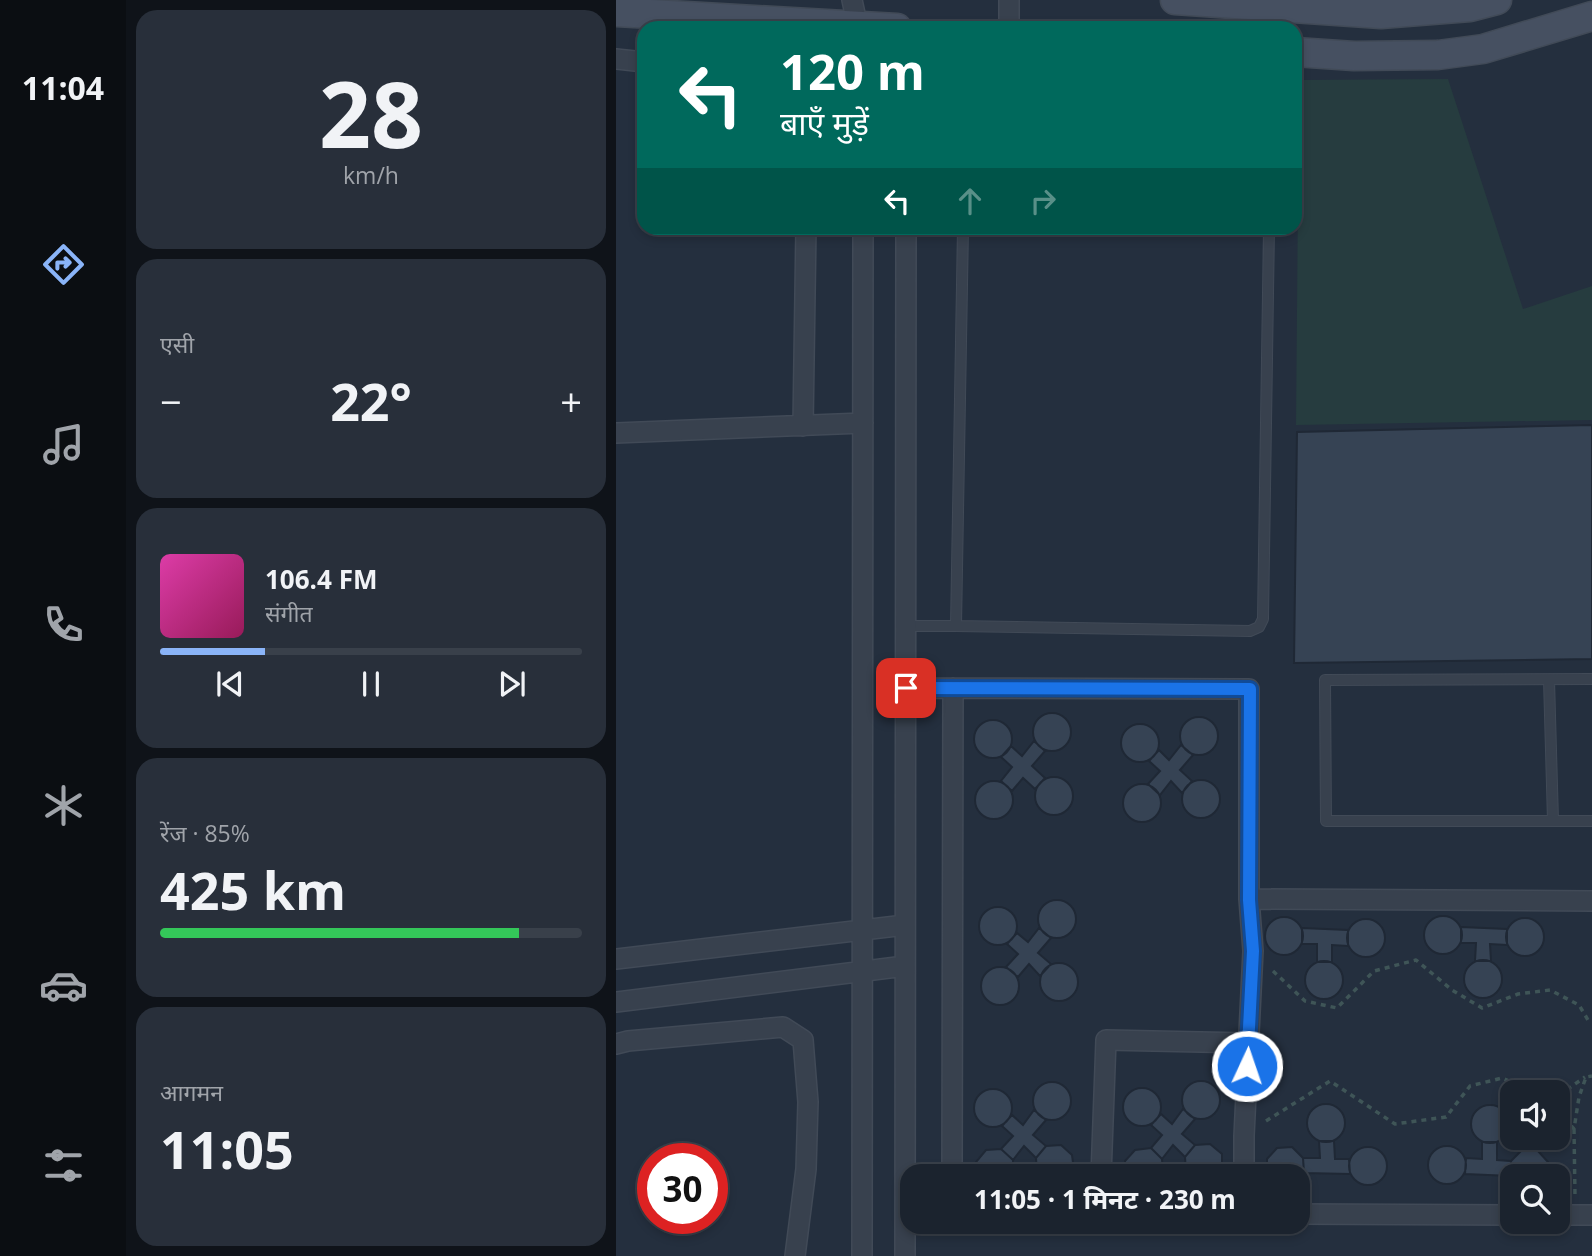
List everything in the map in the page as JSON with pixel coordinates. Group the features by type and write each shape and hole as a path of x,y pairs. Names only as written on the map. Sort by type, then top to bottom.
{"street":[{"path":"1009,0 1009,21"},
{"path":"1175,0 1338,5 1381,14 1470,7 1497,0"},
{"path":"616,12 856,18"},
{"path":"1302,52 1438,55 1483,49 1592,16"},
{"path":"616,60 637,62"},
{"path":"803,426 806,235"},
{"path":"862,1256 863,235"},
{"path":"906,235 905,966 908,1164"},
{"path":"616,433 863,423"},
{"path":"906,688 1250,689 1249,900 1253,951 1244,1164"},
{"path":"953,688 953,1164"},
{"path":"1249,900 1592,901"},
{"path":"616,960 905,925"},
{"path":"616,1002 905,966"},
{"path":"616,1044 783,1027 803,1040 808,1102 806,1156 795,1256"},
{"path":"1102,1164 1107,1040 1248,1043"},
{"path":"1310,1214 1500,1215"},
{"path":"905,1256 907,1234"}],"lane":[{"path":"957,626 963,235"},
{"path":"906,626 1250,631 1259,627 1263,619 1269,235"},
{"path":"1592,679 1325,680 1326,821 1592,821"},
{"path":"1549,680 1553,821"}],"path":[{"path":"1253,951 1305,1001 1336,1008 1374,971 1416,960 1452,989 1482,1008 1518,994 1550,990 1579,1005 1588,1020 1592,1021"},
{"path":"1570,1088 1592,1076"},
{"path":"1575,1215 1574,1129 1579,1097 1586,1077"},
{"path":"1244,1136 1330,1081 1395,1125 1446,1117 1470,1086 1502,1078 1507,1080"},
{"path":"1570,1124 1574,1129"}],"green space":[{"path":"1448,79 1523,309 1592,286 1592,420 1296,425 1298,235 1302,235 1302,80"}],"building":[{"path":"1592,425 1592,659 1294,663 1297,432"},
{"path":"1052,713 1065,719 1071,732 1065,745 1052,751 1039,745 1033,732 1039,719"},
{"path":"1199,717 1212,723 1218,736 1212,749 1199,755 1186,749 1180,736 1186,723"},
{"path":"993,720 1006,726 1012,739 1006,752 993,758 980,752 974,739 980,726"},
{"path":"1140,724 1153,730 1159,743 1153,756 1140,762 1127,756 1121,743 1127,730"},
{"path":"1034,741 1045,751 1032,766 1045,778 1035,789 1023,778 1012,791 1001,781 1012,767 1001,757 1011,746 1022,756"},
{"path":"1181,745 1193,755 1180,770 1192,781 1182,793 1171,781 1160,795 1148,784 1160,771 1149,761 1159,750 1169,760"},
{"path":"1054,777 1067,783 1073,796 1067,809 1054,815 1041,809 1035,796 1041,783"},
{"path":"1201,780 1214,786 1220,799 1214,812 1201,818 1188,812 1182,799 1188,786"},
{"path":"994,781 1007,787 1013,800 1007,813 994,819 981,813 975,800 981,787"},
{"path":"1142,784 1155,790 1161,803 1155,816 1142,822 1129,816 1123,803 1129,790"},
{"path":"1057,900 1070,906 1076,919 1070,932 1057,938 1044,932 1038,919 1044,906"},
{"path":"998,907 1011,913 1017,926 1011,939 998,945 985,939 979,926 985,913"},
{"path":"1443,916 1456,922 1462,935 1456,948 1443,954 1430,948 1424,935 1430,922"},
{"path":"1284,917 1297,923 1303,936 1297,949 1284,955 1271,949 1265,936 1271,923"},
{"path":"1525,918 1538,924 1544,937 1538,950 1525,956 1512,950 1506,937 1512,924"},
{"path":"1366,919 1379,925 1385,938 1379,951 1366,957 1353,951 1347,938 1353,925"},
{"path":"1461,927 1507,929 1507,945 1490,944 1491,961 1475,961 1476,943 1461,943"},
{"path":"1039,928 1051,938 1038,953 1051,964 1040,976 1029,964 1018,977 1006,967 1018,954 1007,944 1017,933 1028,942"},
{"path":"1302,928 1348,930 1348,946 1332,945 1332,962 1317,962 1317,944 1302,944"},
{"path":"1483,960 1496,966 1502,979 1496,992 1483,998 1470,992 1464,979 1470,966"},
{"path":"1324,961 1337,967 1343,980 1337,993 1324,999 1311,993 1305,980 1311,967"},
{"path":"1059,963 1072,969 1078,982 1072,995 1059,1001 1046,995 1040,982 1046,969"},
{"path":"1000,967 1013,973 1019,986 1013,999 1000,1005 987,999 981,986 987,973"},
{"path":"1201,1081 1214,1087 1220,1100 1214,1113 1201,1119 1188,1113 1182,1100 1188,1087"},
{"path":"1052,1082 1065,1088 1071,1101 1065,1114 1052,1120 1039,1114 1033,1101 1039,1088"},
{"path":"1142,1088 1155,1094 1161,1107 1155,1120 1142,1126 1129,1120 1123,1107 1129,1094"},
{"path":"993,1089 1006,1095 1012,1108 1006,1121 993,1127 980,1121 974,1108 980,1095"},
{"path":"1326,1104 1339,1110 1345,1123 1339,1136 1326,1142 1313,1136 1307,1123 1313,1110"},
{"path":"1483,1106 1500,1108 1500,1140 1483,1142 1472,1131 1472,1117"},
{"path":"1183,1109 1195,1119 1182,1134 1195,1145 1185,1157 1173,1145 1162,1159 1151,1148 1162,1135 1151,1125 1161,1114 1172,1124"},
{"path":"1034,1110 1046,1120 1033,1135 1046,1146 1036,1158 1024,1146 1013,1160 1001,1149 1013,1136 1002,1126 1012,1115 1023,1125"},
{"path":"1319,1141 1334,1141 1335,1159 1349,1159 1350,1174 1310,1173 1310,1164 1303,1164 1303,1158 1320,1158"},
{"path":"1482,1142 1497,1142 1497,1160 1511,1161 1511,1164 1500,1164 1500,1176 1465,1174 1466,1158 1482,1159"},
{"path":"1210,1144 1222,1154 1222,1164 1185,1164 1185,1157 1195,1145"},
{"path":"1061,1145 1072,1155 1073,1164 1036,1164 1036,1158 1046,1146"},
{"path":"1447,1146 1460,1152 1466,1165 1460,1178 1447,1184 1434,1178 1428,1165 1434,1152"},
{"path":"1292,1147 1303,1158 1303,1164 1267,1164 1267,1159 1277,1148"},
{"path":"1368,1147 1381,1153 1387,1166 1381,1179 1368,1185 1355,1179 1349,1166 1355,1153"},
{"path":"1151,1148 1162,1159 1162,1164 1125,1164 1135,1150"},
{"path":"1001,1149 1013,1160 1013,1164 976,1164 986,1150"},
{"path":"1522,1150 1538,1151 1548,1164 1511,1164"}],"route":[{"path":"906,688 1250,689 1249,900 1253,951 1247,1066"}]}
